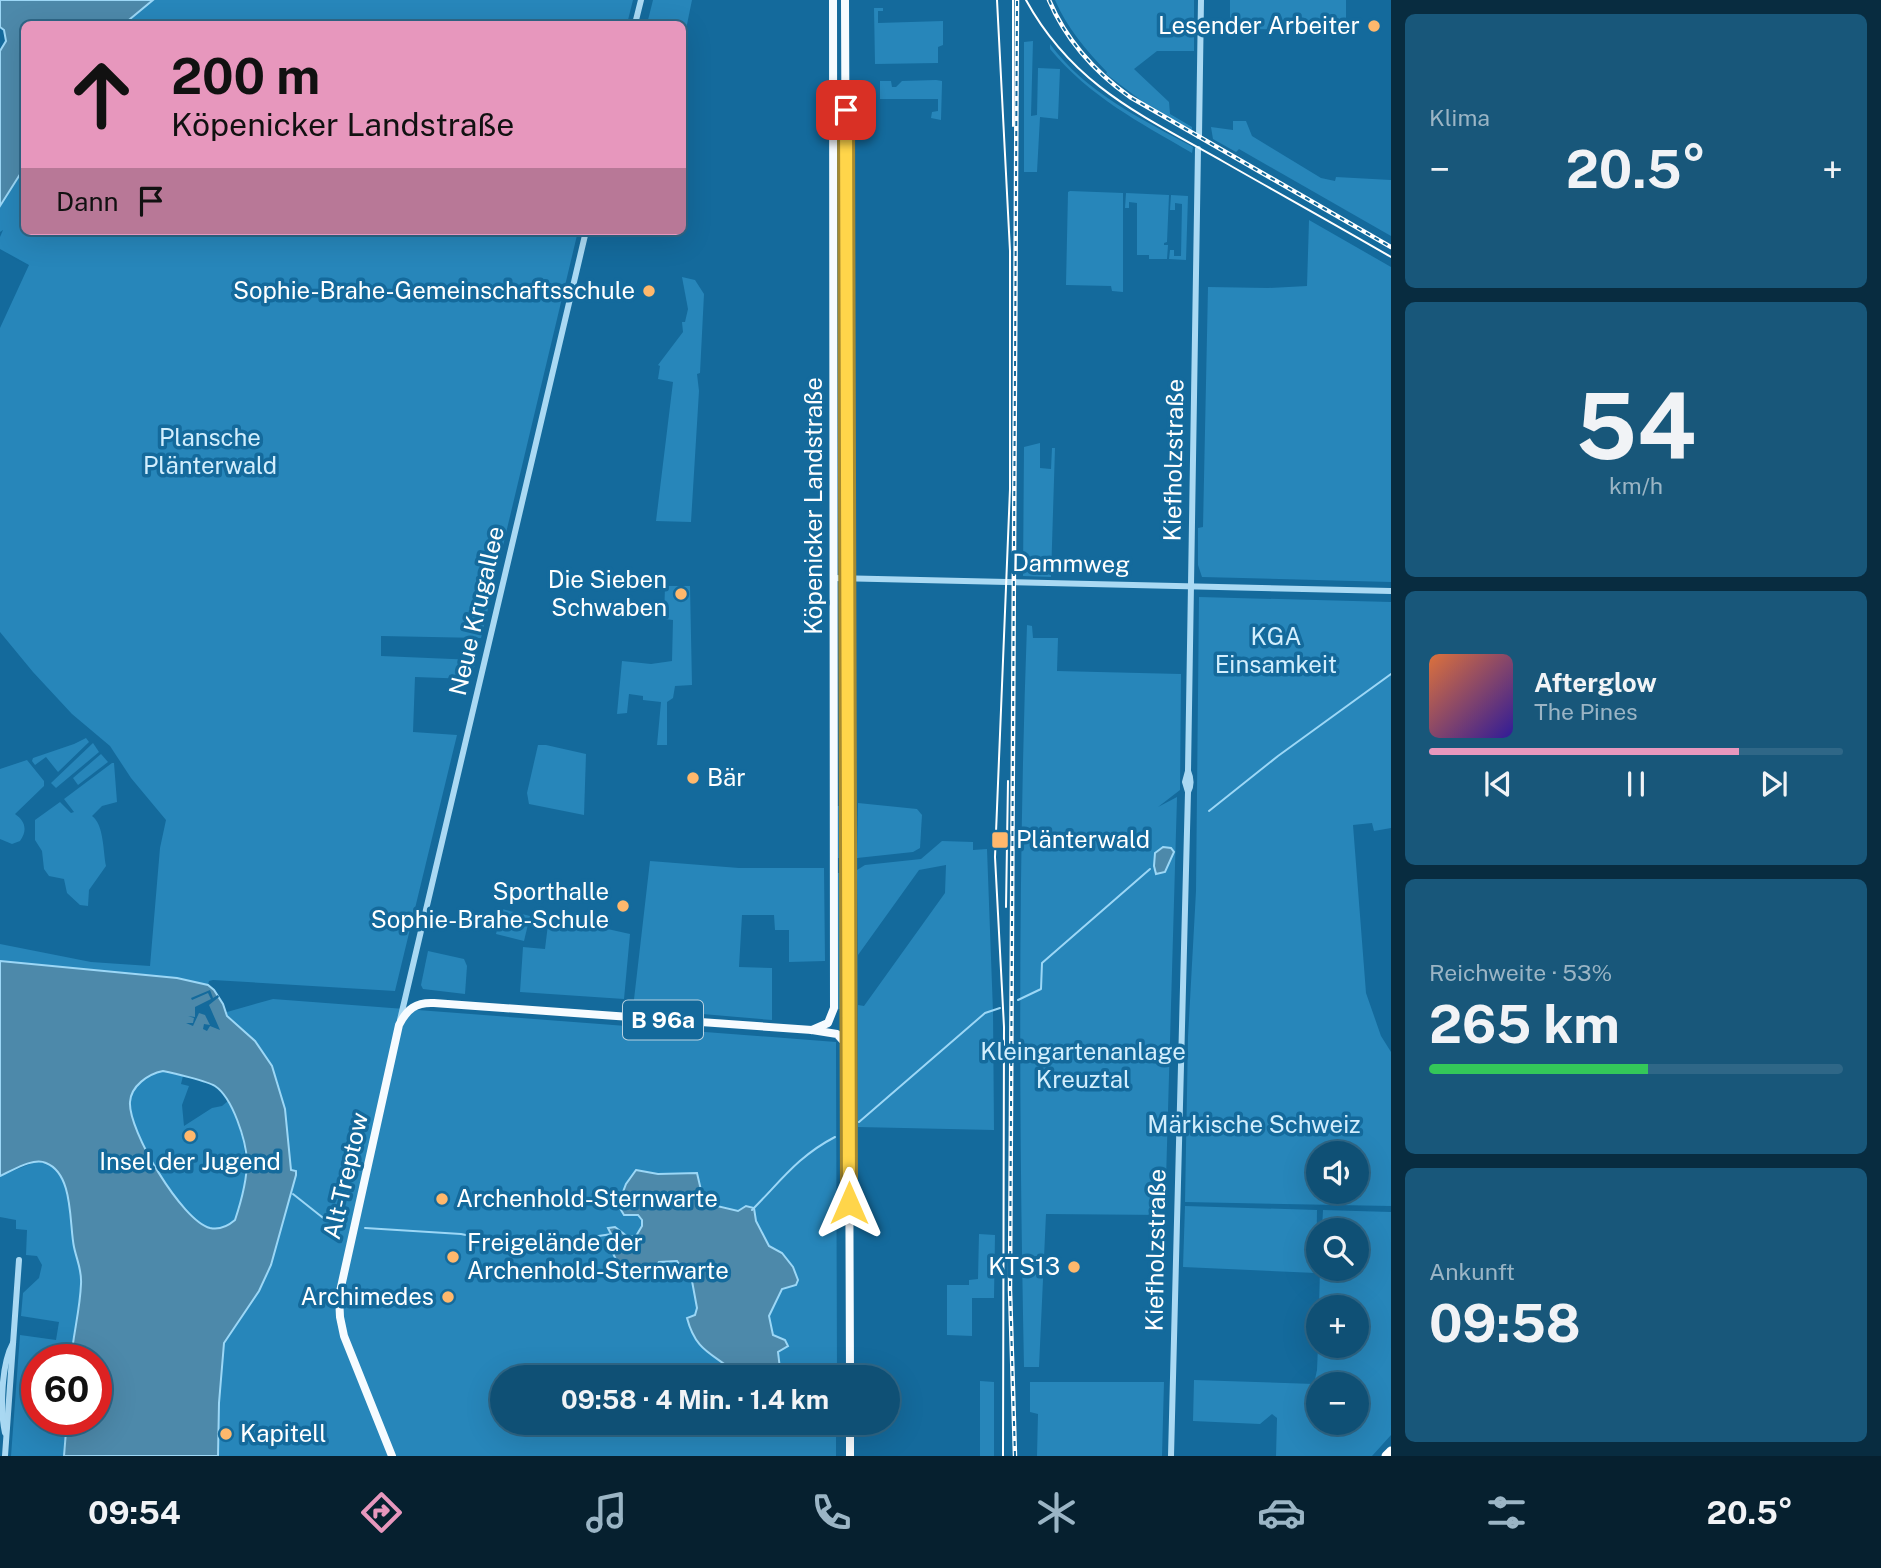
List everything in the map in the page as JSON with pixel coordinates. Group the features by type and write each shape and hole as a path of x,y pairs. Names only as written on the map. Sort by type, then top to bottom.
{"highway":[{"path":"1386,1456 1391,1451"}],"main road":[{"name":"Köpenicker Landstraße","path":"812,1030 826,1025 834,1013 834,0"},
{"name":"Köpenicker Landstraße","path":"845,0 850,1365"},
{"name":"B 96a","path":"399,1025 411,1007 434,1003 812,1030"},
{"name":"Alt-Treptow","path":"392,1456 344,1336 339,1296 399,1025"},
{"path":"812,1030 839,1035 848,1046"},
{"path":"850,1435 850,1456"}],"street":[{"path":"636,21 641,0"},
{"path":"1199,136 1201,0"},
{"name":"Kiefholzstraße","path":"1171,1456 1188,792 1191,788 1188,771 1198,149"},
{"name":"Neue Krugallee","path":"404,999 585,235"},
{"name":"Dammweg","path":"834,578 1391,591"},
{"name":"Alt-Treptow","path":"399,1025 404,999"},
{"path":"5,1456 6,1439 2,1416 5,1367 7,1354 13,1343 19,1260"}],"green space":[{"path":"153,0 633,0 628,21 128,21"},
{"path":"653,0 692,0 686,29 686,21 648,21"},
{"path":"1055,0 1194,0 1194,51 1157,51 1134,69 1169,102 1170,114 1192,127 1192,131 1151,108 1106,74 1071,29"},
{"path":"1230,0 1346,0 1346,30 1230,29"},
{"path":"874,8 883,8 883,11 878,11 878,23 943,21 943,45 938,47 938,63 875,64"},
{"path":"1033,41 1031,116 1037,115 1038,68 1060,69 1058,119 1040,117 1037,172 1024,172 1024,42"},
{"path":"1050,44 1064,61 1097,90 1134,115 1193,147 1192,153 1099,95 1065,66 1050,49"},
{"path":"880,81 891,81 892,87 896,87 902,81 942,81 941,120 931,118 932,112 938,111 938,99 880,99"},
{"path":"1233,121 1246,121 1252,136 1321,178 1335,181 1336,177 1391,180 1391,236 1239,149 1236,152 1213,139 1211,127 1233,130"},
{"name":"Plansche Plänterwald","path":"21,173 21,235 577,235 481,638 381,636 381,656 476,660 471,679 415,677 413,732 457,735 395,991 213,980 209,981 208,985 177,978 0,961 0,944 91,962 150,966 160,848 166,820 131,778 110,746 72,714 0,632 0,328 29,265 0,249 3,230 0,232 0,206"},
{"path":"1070,191 1123,193 1123,292 1112,291 1111,286 1066,285"},
{"path":"1126,193 1169,195 1167,242 1164,243 1168,245 1167,259 1149,259 1149,255 1137,255 1137,203 1129,202 1129,208 1125,208"},
{"path":"1171,195 1188,196 1186,260 1169,259 1170,250 1174,250 1174,256 1181,256 1182,204 1175,203 1175,210 1170,210"},
{"path":"1309,220 1391,267 1391,582 1202,577 1198,565 1198,528 1203,527 1208,287 1307,286"},
{"path":"682,277 695,280 704,294 700,373 697,374 699,391 691,522 656,521 673,382 658,379 658,365 683,332 682,322 685,322 688,309"},
{"path":"1040,443 1040,468 1051,469 1052,448 1055,448 1051,577 1023,576 1024,447"},
{"path":"665,586 690,586 692,685 675,686 673,698 667,702 667,745 657,745 661,702 643,700 643,696 629,694 627,713 617,714 622,661 651,664 672,661 673,620 664,619"},
{"path":"1199,597 1391,602 1391,828 1374,831 1372,823 1353,825 1366,993 1381,1036 1391,1052 1391,1206 1185,1202 1188,1037 1196,891"},
{"name":"Kleingartenanlage Kreuztal","path":"1027,625 1032,626 1033,638 1058,638 1057,671 1181,674 1180,790 1158,807 1177,797 1165,1215 1046,1214 1039,1367 1024,1367 1022,1274 1021,904"},
{"path":"86,738 89,742 58,772 46,757 35,765 32,761 33,758"},
{"path":"93,743 99,752 56,788 51,783"},
{"path":"538,745 586,754 584,815 529,804 527,793"},
{"path":"101,754 108,762 78,785 73,778"},
{"path":"27,760 44,781 44,786 15,814 25,829 20,841 12,844 0,839 0,769"},
{"path":"112,763 117,802 102,806 92,816 101,832 106,866 89,890 88,906 80,905 67,893 64,879 49,876 44,869 42,851 35,840 35,820 60,802 71,813 74,812 64,799"},
{"path":"858,803 917,809 922,815 920,848 913,852 857,858"},
{"path":"837,806 845,806 845,858 838,858"},
{"path":"942,841 973,842 973,850 987,849 994,1130 858,1127 858,1005 864,1006 945,893 946,865 919,870 858,955 857,870 865,865 921,859"},
{"path":"650,861 739,868 824,868 825,961 789,962 789,930 775,930 774,915 742,915 739,967 772,968 772,1020 633,1008"},
{"path":"837,873 845,873 845,1009 837,1009"},
{"path":"502,909 530,916 524,941 496,934"},
{"path":"549,916 630,934 624,999 520,992 523,947 545,949"},
{"path":"428,951 464,959 467,966 465,994 423,989 421,985"},
{"path":"273,999 836,1042 837,1365 490,1365 490,1435 836,1435 836,1456 218,1456 224,1343 259,1291 271,1265 296,1175 296,1171 291,1170 283,1103 274,1071 256,1042 227,1016 227,1012"},
{"path":"163,1071 183,1076 181,1084 189,1086 182,1105 184,1126 228,1101 235,1116 244,1145 244,1189 235,1220 223,1227 210,1228 198,1222 185,1209 158,1173 138,1133 130,1102 133,1091 141,1082"},
{"path":"35,1162 48,1164 57,1170 67,1194 74,1247 81,1274 73,1344 21,1344 21,1435 66,1435 64,1456 11,1456 20,1335 56,1340 59,1322 21,1316 23,1293 39,1278 42,1265 37,1256 26,1255 27,1230 16,1229 16,1220 0,1217 0,1176"},
{"path":"1185,1206 1317,1210 1317,1218 1306,1218 1306,1273 1183,1267"},
{"path":"1323,1210 1391,1212 1391,1435 1372,1456 1276,1456 1277,1418 1272,1414 1260,1424 1193,1421 1194,1380 1306,1384 1306,1435 1369,1435 1369,1372 1317,1372 1318,1358 1369,1358 1369,1295 1319,1295 1320,1281 1369,1281 1369,1218 1323,1218"},
{"path":"979,1234 995,1235 994,1298 972,1298 972,1336 947,1335 947,1285 969,1285 969,1280 978,1279"},
{"path":"980,1381 994,1382 994,1456 980,1456"},
{"path":"1030,1382 1164,1382 1162,1456 1037,1456 1038,1414 1030,1412"}],"shaded area":[{"path":"0,0 153,0 128,21 21,21 21,173 0,206 0,51 6,41 4,30 0,27"},
{"path":"1163,847 1171,848 1174,852 1165,872 1156,874 1155,853"},
{"path":"0,961 177,978 208,985 223,1004 227,1016 255,1041 272,1066 285,1109 291,1170 296,1171 296,1175 271,1265 259,1291 224,1343 218,1456 64,1456 66,1435 112,1435 112,1344 73,1344 81,1279 74,1247 69,1200 61,1178 55,1169 46,1163 29,1163 0,1176","holes":["163,1071 215,1086 222,1092 237,1120 246,1153 246,1176 235,1220 217,1228 210,1228 198,1222 172,1192 138,1133 130,1102 133,1091 141,1082"]},
{"path":"636,1170 658,1174 697,1173 704,1203 738,1211 746,1206 754,1208 756,1221 769,1246 782,1253 793,1267 798,1280 796,1285 782,1289 769,1316 773,1335 785,1340 788,1346 778,1352 780,1365 725,1365 702,1347 696,1340 687,1318 695,1315 697,1308 692,1281 695,1277 693,1273 685,1276 679,1271 681,1267 677,1261 659,1262 655,1269 638,1268 631,1271 627,1264 619,1266 610,1247 611,1234 608,1228 615,1227 628,1237 636,1236 642,1226 638,1215 624,1215 618,1205 626,1184"}],"pier":[{"path":"210,990 213,998 218,995 219,997 209,1005 220,1030 210,1026 207,1031 203,1029 204,1024 210,1025 205,1015 199,1013 193,1026 186,1023 193,1023 194,1018 188,1016 195,1017 195,1007 211,999 208,993 192,1000 191,998"}],"waterway":[{"path":"1209,811 1278,756 1391,674"},
{"path":"1018,1000 1041,989 1042,963 1150,869"},
{"path":"859,1122 985,1013 1000,1008"},
{"path":"752,1210 810,1152 835,1137"},
{"path":"293,1194 327,1221 345,1223"},
{"path":"365,1228 461,1234 523,1247 612,1234"}],"tram line":[{"path":"997,0 1010,251 1010,489 995,857 1004,1027 1003,1456"},
{"path":"1013,0 1013,126"},
{"path":"1026,0 1065,55 1112,96 1391,257"},
{"path":"1006,907 1008,781"}],"railway":[{"path":"1015,1456 1010,1290 1017,0"},
{"path":"1049,0 1064,29 1083,54 1105,77 1130,97 1391,247"}],"place":[{"name":"Lesender Arbeiter","path":"1374,26"},
{"name":"Sophie-Brahe-Gemeinschaftsschule","path":"649,291"},
{"name":"Die Sieben Schwaben","path":"681,594"},
{"name":"Bär","path":"693,778"},
{"name":"Plänterwald","path":"1000,840"},
{"name":"Sporthalle Sophie-Brahe-Schule","path":"623,906"},
{"name":"Insel der Jugend","path":"190,1136"},
{"name":"Archenhold-Sternwarte","path":"442,1199"},
{"name":"Freigelände der Archenhold-Sternwarte","path":"453,1257"},
{"name":"KTS13","path":"1074,1267"},
{"name":"Archimedes","path":"448,1297"},
{"name":"Kapitell","path":"226,1434"}],"route":[{"path":"846,110 849,1203"}],"park label":[{"name":"KGA Einsamkeit","path":"1276,651"},
{"name":"Märkische Schweiz","path":"1254,1125"}]}
